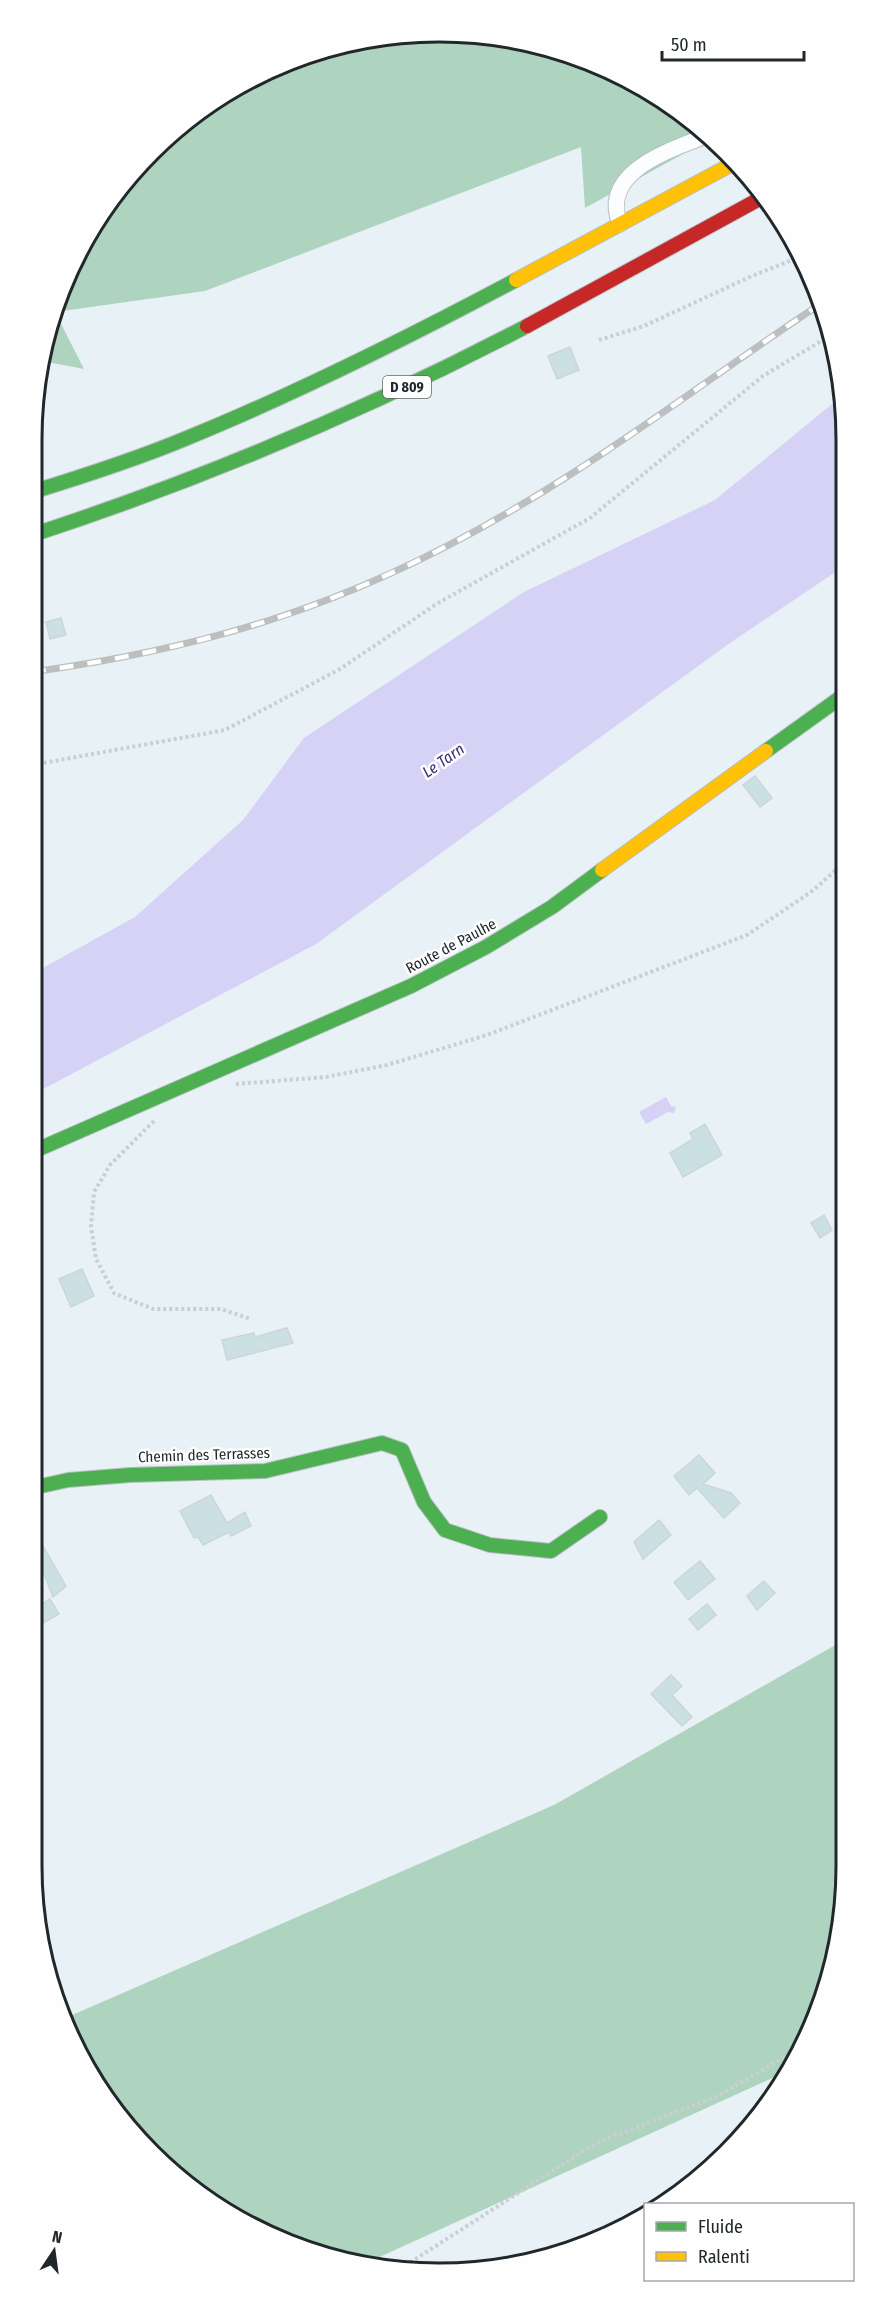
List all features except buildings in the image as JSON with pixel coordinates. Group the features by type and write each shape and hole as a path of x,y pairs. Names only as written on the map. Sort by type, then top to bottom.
{"main road":[{"path":"42,489 107,468 184,439 282,398 460,310 728,166"},
{"name":"D 809","path":"42,532 105,512 212,473 399,391 488,346 757,201"},
{"name":"Route de Paulhe","path":"42,1148 411,986 486,947 561,901 836,701"},
{"name":"Chemin des Terrasses","path":"42,1486 68,1480 130,1474 265,1471 382,1443 402,1450 424,1502 445,1530 490,1545 551,1551 600,1517"}],"street":[{"path":"620,224 616,214 618,195 625,180 639,166 699,139"}],"path":[{"path":"599,340 644,326 793,260"},
{"path":"42,763 225,730 340,669 438,603 590,518 763,376 823,340"},
{"path":"227,1084 247,1085 326,1077 387,1065 487,1035 747,935 811,892 836,870"},
{"path":"156,1120 110,1165 94,1192 91,1226 96,1259 114,1293 153,1309 221,1309 251,1319"},
{"path":"412,2262 596,2142 718,2096 788,2055"}],"green space":[{"path":"413,43 465,43 516,50 567,63 615,83 660,109 703,143 585,208 581,147 205,291 63,311 95,240 124,197 158,158 218,109 263,83 311,63 387,45"},
{"path":"60,322 84,369 50,363"},
{"path":"836,1645 836,1866 833,1918 815,1994 795,2042 775,2077 377,2258 336,2249 287,2233 240,2210 197,2181 158,2147 124,2108 83,2042 71,2015 554,1805"}],"water":[{"name":"Le Tarn","path":"834,402 836,572 727,645 316,944 42,1090 42,968 135,917 243,820 304,738 524,592 715,500"},
{"path":"666,1097 671,1106 676,1107 674,1113 668,1112 646,1124 639,1112"}],"railway":[{"path":"42,670 182,645 270,620 348,592 424,558 497,519 568,476 814,308"}],"traffic: fast":[{"path":"42,489 168,446 271,402 354,363 516,280"},
{"path":"42,532 159,491 284,441 406,386 527,326"},
{"path":"766,751 836,701"},
{"path":"42,1148 411,986 486,947 552,907 602,870"},
{"path":"42,1486 68,1480 130,1475 265,1471 382,1443 402,1450 424,1502 445,1530 490,1545 551,1551 600,1517"}],"traffic: slow":[{"path":"516,280 728,167"},
{"path":"602,870 766,751"}],"traffic: jam":[{"path":"527,326 757,201"}]}
